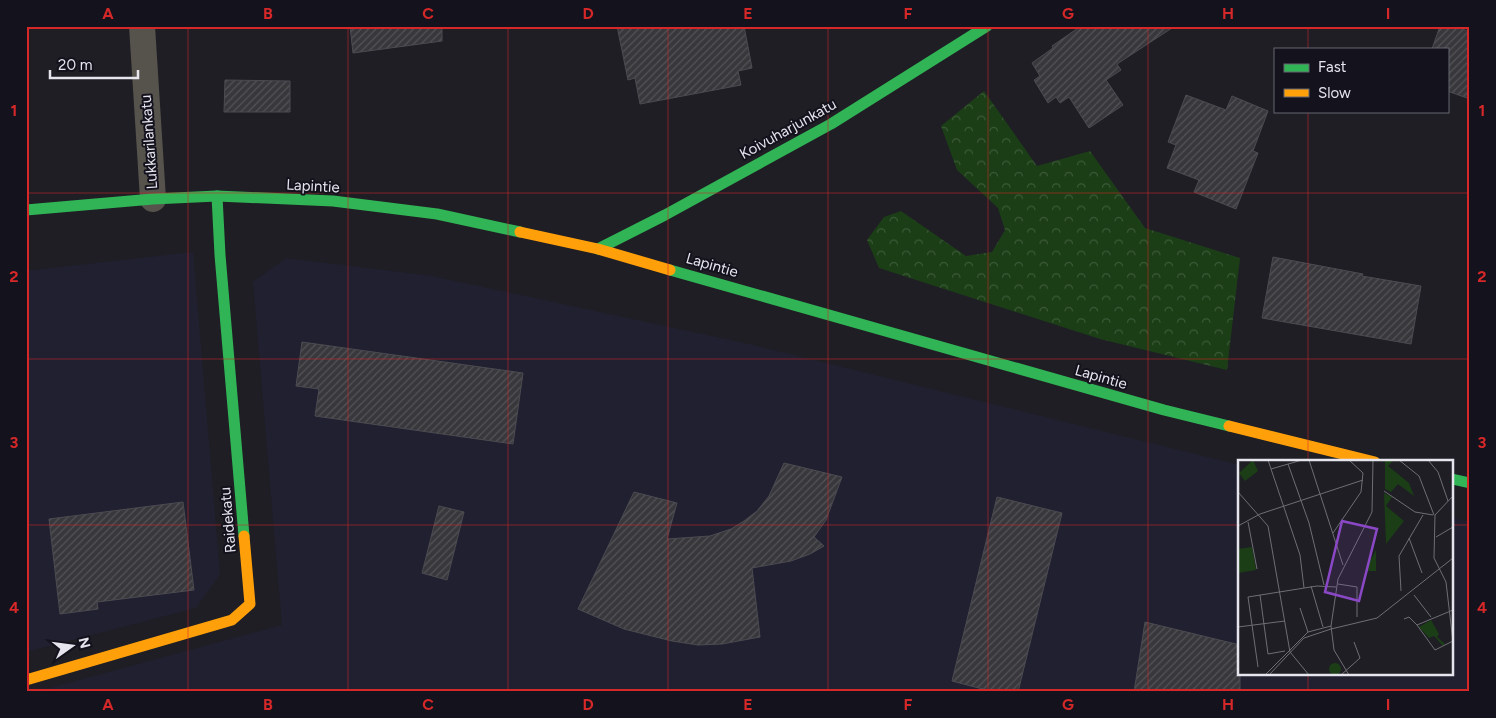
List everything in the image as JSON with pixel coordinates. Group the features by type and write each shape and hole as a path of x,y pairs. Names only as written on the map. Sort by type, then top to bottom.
{"main road":[{"name":"Koivuharjunkatu","path":"598,249 665,215 831,124 987,26"},
{"name":"Lapintie","path":"26,210 153,198 217,196 334,201 437,214 598,249 1164,410 1367,460"},
{"name":"Raidekatu","path":"26,680 232,620 250,604 220,263 217,196"},
{"path":"1454,479 1470,483"}],"street":[{"name":"Lukkarilankatu","path":"142,26 153,198"}],"shaded area":[{"path":"193,252 220,574 196,608 26,652 26,271"},
{"path":"286,258 432,276 749,344 1238,465 1238,676 1454,676 1454,518 1470,522 1470,692 35,692 282,625 253,282"}],"green space":[{"path":"984,91 1037,166 1090,151 1145,228 1240,258 1227,370 1100,339 879,268 867,240 884,217 901,211 966,256 992,252 1005,230 998,208 957,170 941,126"}],"building":[{"path":"350,26 442,26 442,41 353,53"},
{"path":"617,26 744,26 752,68 738,71 741,85 640,104 635,78 628,80"},
{"path":"1081,26 1175,26 1117,64 1121,70 1106,80 1123,105 1089,128 1069,97 1060,103 1056,97 1048,103 1034,80 1040,76 1032,63 1053,48 1052,46"},
{"path":"1440,26 1455,26 1470,32 1470,99 1448,91 1448,48 1432,48"},
{"path":"225,80 290,81 290,112 224,112"},
{"path":"1186,95 1226,110 1232,96 1268,111 1253,151 1258,153 1236,209 1194,192 1199,180 1167,168 1176,145 1168,142"},
{"path":"1273,257 1363,274 1362,276 1421,286 1411,344 1262,318"},
{"path":"302,342 523,373 513,444 315,416 319,389 296,386"},
{"path":"784,463 842,477 826,520 814,537 824,546 791,561 752,568 760,637 722,644 698,645 672,641 624,629 578,609 634,492 677,503 667,539 710,536 731,529 757,511 769,496"},
{"path":"997,497 1062,513 1018,692 994,692 952,681"},
{"path":"183,502 194,590 97,602 98,609 60,614 49,519"},
{"path":"439,506 464,512 447,580 422,573"},
{"path":"1145,622 1238,645 1240,692 1134,692"}],"traffic: fast":[{"path":"598,249 665,215 831,124 987,26"},
{"path":"26,210 153,199 217,196 333,201 437,214 520,232"},
{"path":"217,196 220,255 244,536"},
{"path":"670,270 1164,410 1229,426"},
{"path":"1454,479 1470,483"}],"traffic: slow":[{"path":"520,232 598,249 670,270"},
{"path":"1229,426 1367,460"},
{"path":"26,680 232,620 250,604 244,536"}]}
